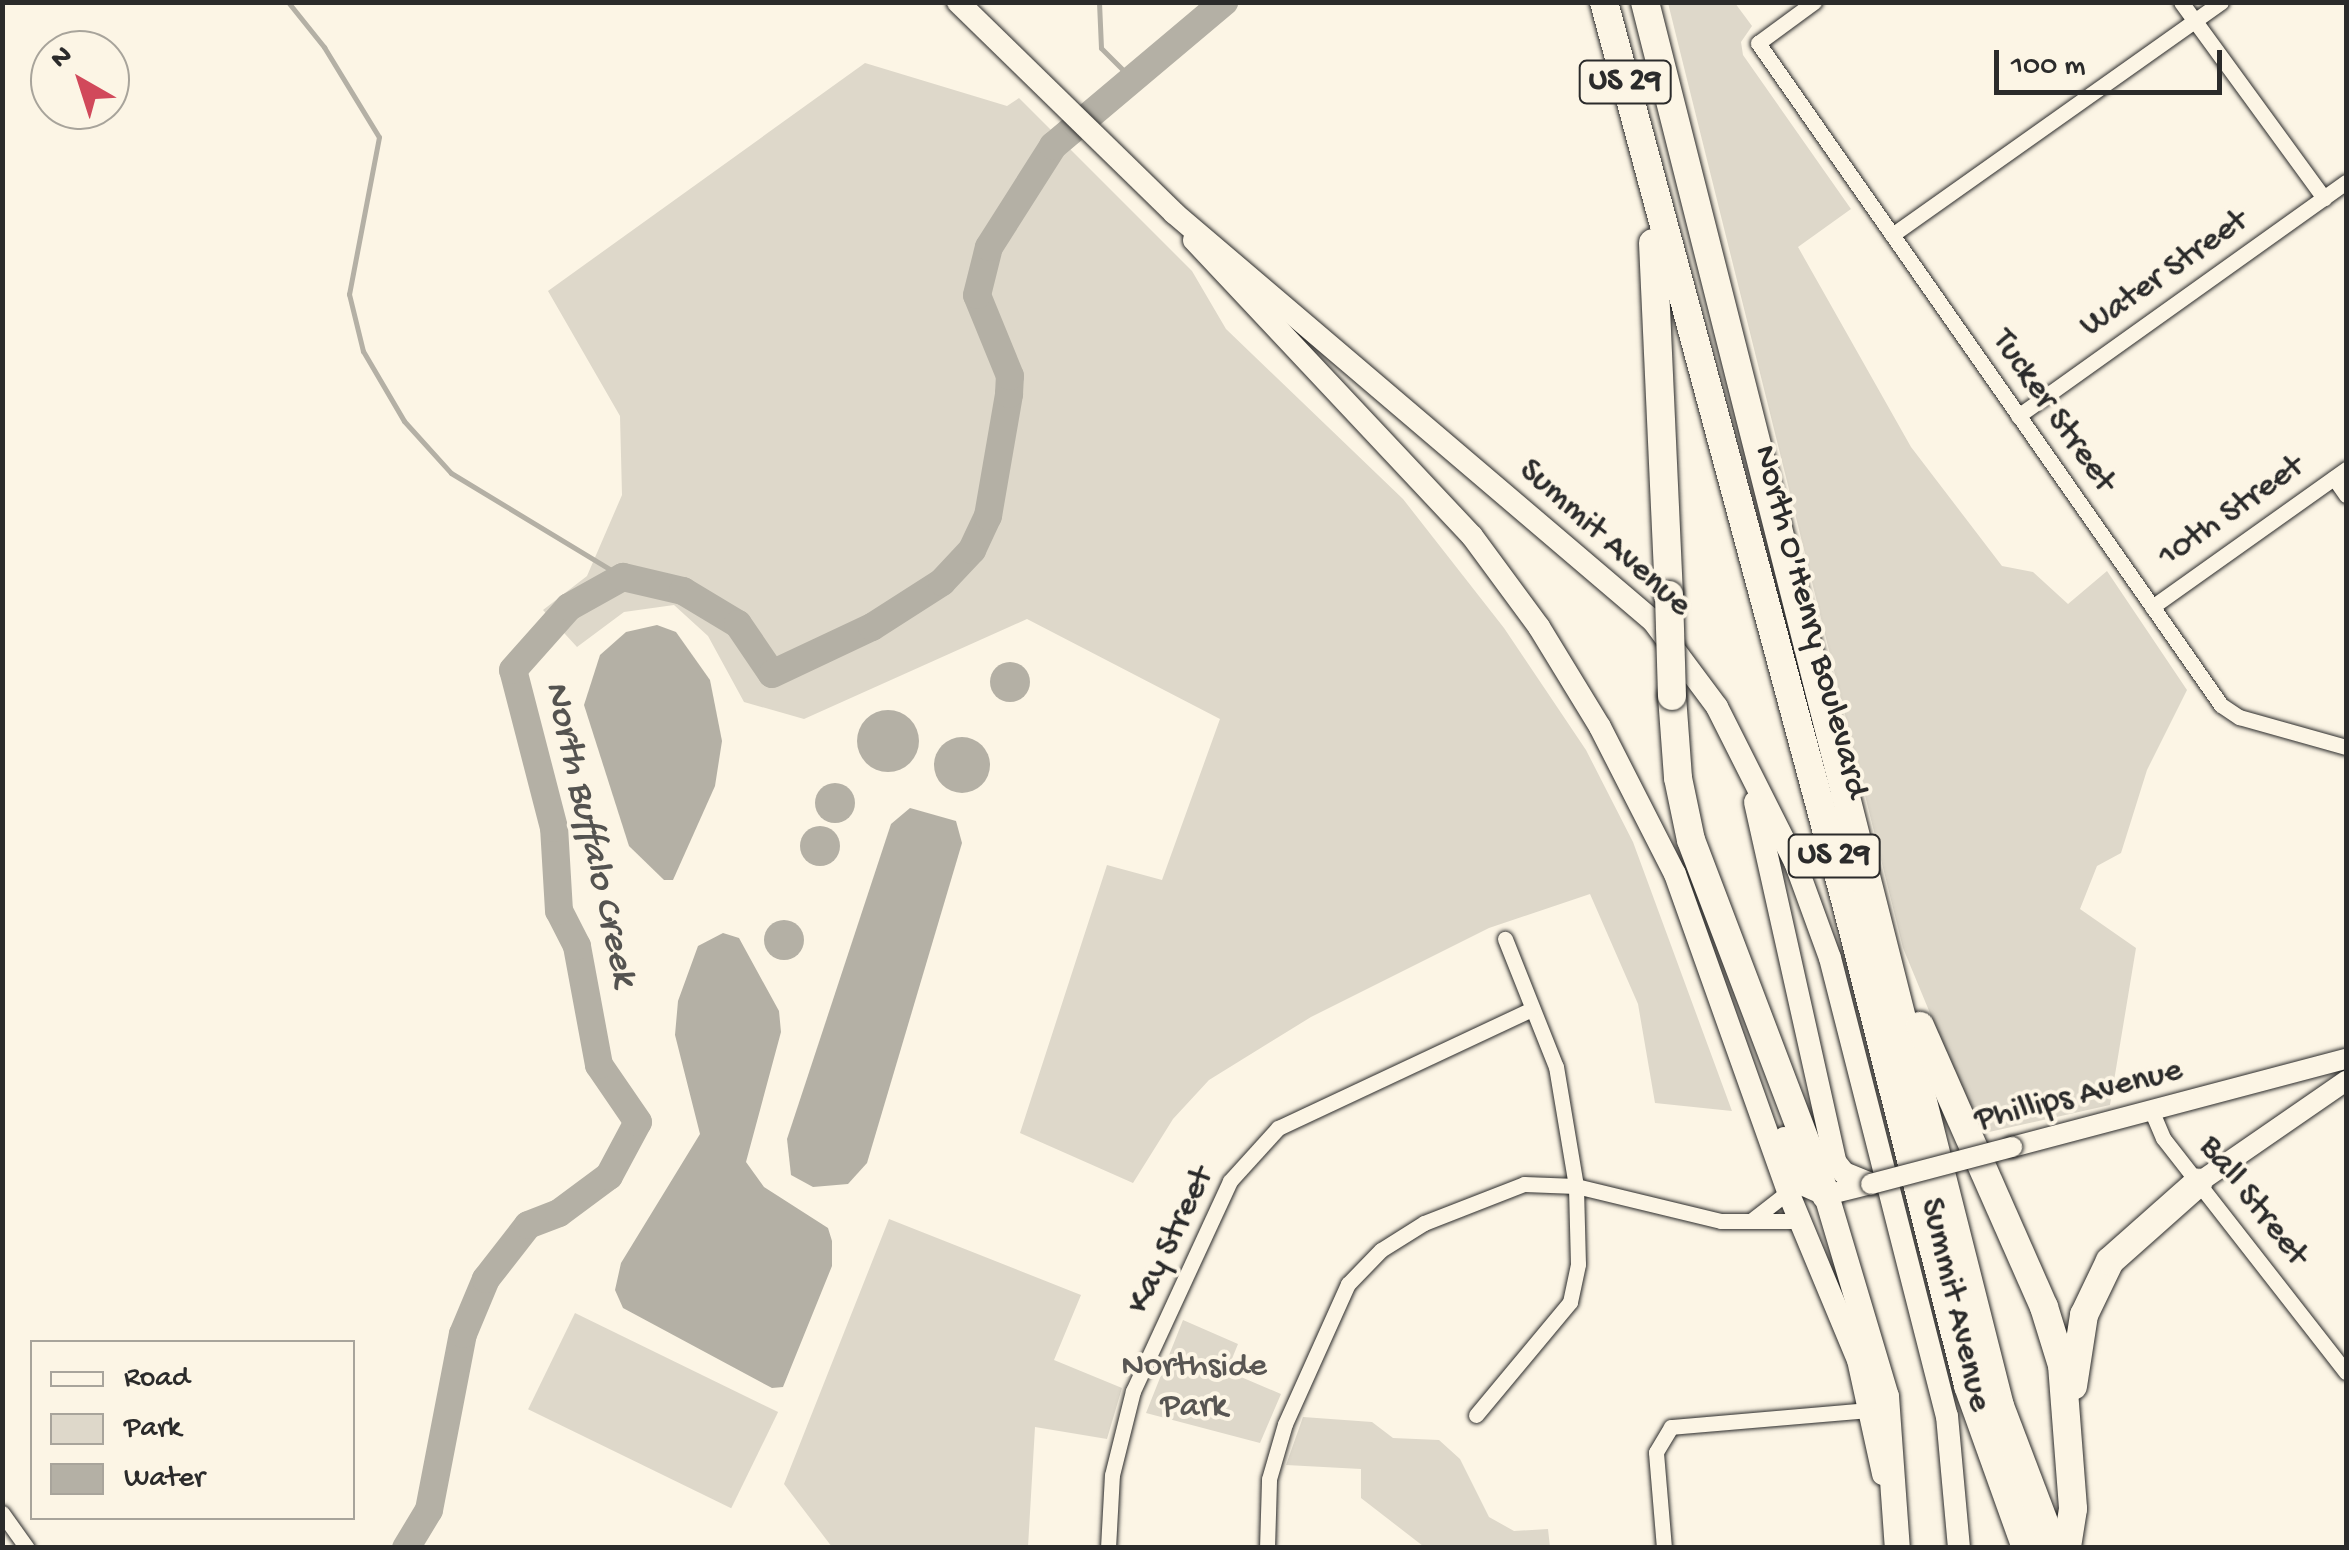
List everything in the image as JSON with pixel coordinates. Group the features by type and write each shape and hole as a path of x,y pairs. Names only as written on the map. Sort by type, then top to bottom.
{"highway":[{"name":"North O'Henry Boulevard","path":"1604,2 1846,902 1968,1386 2026,1548"},
{"name":"North O'Henry Boulevard","path":"1646,2 2000,1406 2054,1548"},
{"path":"1645,162 1661,321 1672,696 1691,840 1826,1195"},
{"path":"1885,942 2044,1307 2062,1365 2069,1417 2073,1509 2066,1548"},
{"path":"2069,1417 2084,1315 2096,1284 2124,1243 2198,1183"}],"main road":[{"name":"Summit Avenue","path":"958,2 1174,214 1654,620 1736,742 1795,862 1851,1032 1947,1416 1959,1548"},
{"name":"Summit Avenue","path":"1174,214 1224,278 1397,450 1539,627 1600,727 1675,874 1788,1192 1858,1360 1896,1548"},
{"path":"1736,742 1758,810 1836,1163 1844,1173 1871,1184"},
{"path":"1724,1014 1745,1042 1804,1185 1826,1195"},
{"name":"Summit Avenue","path":"1826,1195 1886,1396 1896,1548"}],"street":[{"name":"Tucker Street","path":"1814,2 1758,43 2221,705 2239,717 2346,747"},
{"path":"2181,2 2324,198"},
{"path":"1892,235 2220,2"},
{"name":"Water Street","path":"2018,416 2346,182"},
{"path":"2340,473 2346,495"},
{"name":"10th Street","path":"2152,607 2340,473"},
{"path":"1476,1415 1570,1302 1578,1264 1576,1186 1556,1068 1505,939"},
{"name":"Kay Street","path":"1108,1548 1112,1475 1133,1391 1230,1181 1278,1128 1532,1009"},
{"name":"Phillips Avenue","path":"1826,1195 2346,1059"},
{"path":"2198,1183 2346,1081"},
{"name":"Ball Street","path":"2152,1112 2198,1183 2346,1372"},
{"path":"1266,1548 1268,1479 1285,1424 1348,1284 1381,1250 1424,1223 1524,1184 1576,1186 1748,1222 1800,1221"},
{"path":"1748,1222 1788,1192"},
{"path":"1664,1548 1656,1452 1663,1432 1683,1424 1870,1410"},
{"path":"2,1513 27,1548"}],"green space":[{"path":"1668,3 1735,3 1752,26 1741,42 1743,55 1851,209 1798,247 1911,447 2002,566 2033,572 2068,604 2107,571 2187,690 2147,770 2121,853 2097,866 2080,909 2136,948 2110,1105 1980,1134 1903,948"},
{"path":"865,63 1007,106 1019,98 1192,271 1226,329 1403,499 1504,628 1586,750 1633,842 1732,1111 1655,1103 1638,1004 1590,894 1489,928 1311,1017 1209,1080 1173,1119 1133,1183 1020,1133 1107,865 1162,880 1220,719 1027,619 804,719 744,702 708,636 674,605 624,612 577,647 543,610 587,576 622,495 620,416 548,291"},
{"path":"889,1219 1081,1295 1054,1360 1122,1388 1107,1439 1035,1427 1028,1547 832,1547 784,1484"},
{"path":"575,1313 778,1412 731,1508 528,1409"},
{"name":"Northside Park","path":"1183,1320 1238,1344 1227,1371 1281,1394 1260,1443 1146,1413"},
{"path":"1303,1417 1372,1422 1393,1438 1439,1440 1460,1459 1489,1517 1514,1531 1548,1529 1550,1547 1423,1546 1361,1498 1361,1469 1286,1465"}],"water":[{"path":"657,625 676,632 710,680 722,741 715,786 673,880 664,880 629,846 584,705 600,655 626,632"},
{"path":"1010,662 1024,668 1030,682 1024,696 1010,702 996,696 990,682 996,668"},
{"path":"888,710 910,719 919,741 910,763 888,772 866,763 857,741 866,719"},
{"path":"962,737 982,745 990,765 982,785 962,793 942,785 934,765 942,745"},
{"path":"835,783 849,789 855,803 849,817 835,823 821,817 815,803 821,789"},
{"path":"910,808 956,821 962,843 867,1163 848,1184 813,1187 791,1175 787,1139 891,824"},
{"path":"820,826 834,832 840,846 834,860 820,866 806,860 800,846 806,832"},
{"path":"784,920 798,926 804,940 798,954 784,960 770,954 764,940 770,926"},
{"path":"723,933 739,938 779,1011 781,1032 746,1162 764,1187 828,1228 832,1241 832,1266 783,1387 772,1388 623,1308 615,1290 621,1263 700,1134 675,1035 678,1001 698,946"}],"waterway":[{"path":"288,2 324,47 379,137 349,294 363,351 404,421 451,473 623,577"},
{"path":"1099,2 1101,48 1129,76"},
{"name":"North Buffalo Creek","path":"406,1548 429,1510 463,1334 486,1279 528,1225 559,1213 609,1176 638,1122 599,1065 577,946 559,911 554,828 513,670 569,607 623,577 683,591 738,624 772,674 872,627 942,582 972,550 988,516 1009,394 1010,376 977,295 989,247 1053,146 1224,2"}]}
